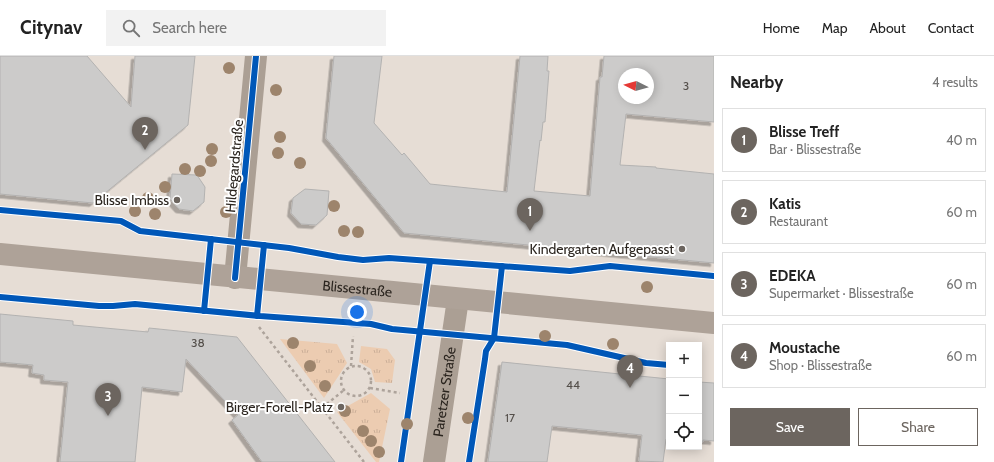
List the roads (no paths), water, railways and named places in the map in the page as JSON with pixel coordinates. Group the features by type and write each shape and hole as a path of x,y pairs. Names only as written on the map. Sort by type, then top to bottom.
{"main road":[{"name":"Blissestraße","path":"0,254 235,278 714,323"}],"street":[{"name":"Hildegardstraße","path":"235,278 256,56"},
{"name":"Paretzer Straße","path":"434,462 458,299"}],"place":[{"name":"Katis","path":"145,150"},
{"name":"Blisse Imbiss","path":"177,200"},
{"name":"Blisse Treff","path":"530,231"},
{"name":"Kindergarten Aufgepasst","path":"682,249"},
{"name":"Moustache","path":"630,388"},
{"name":"Birger-Forell-Platz","path":"341,407"},
{"name":"EDEKA","path":"108,416"}]}
